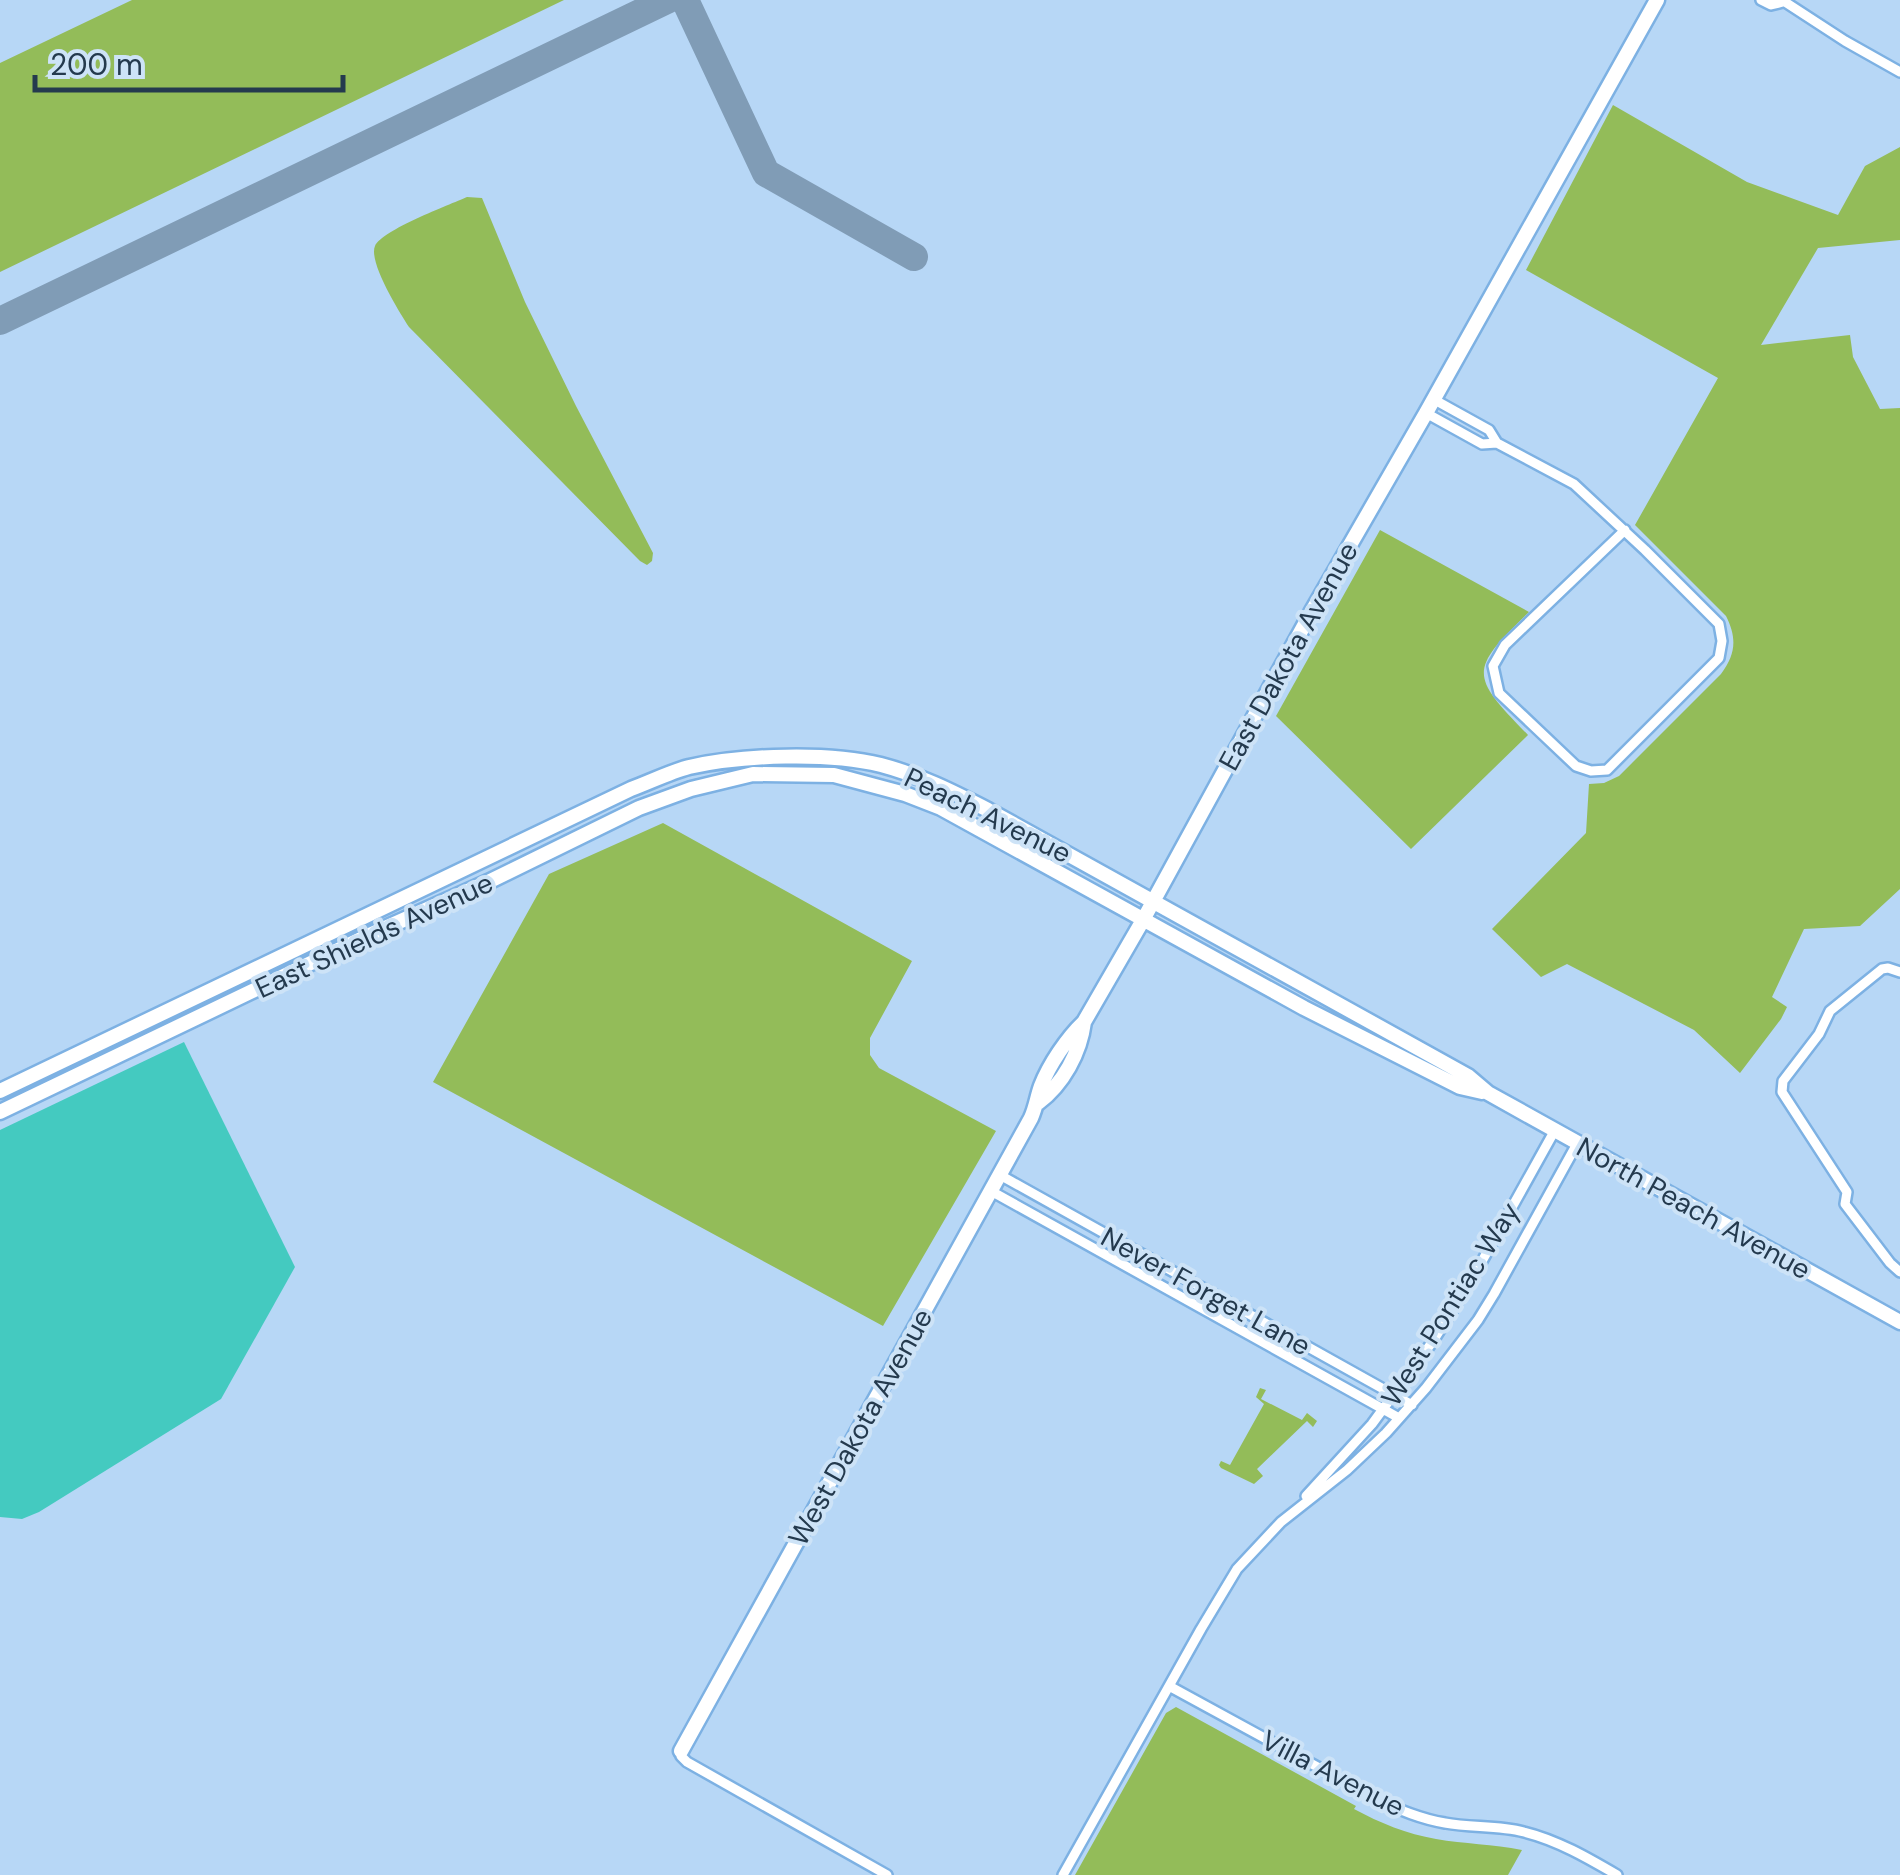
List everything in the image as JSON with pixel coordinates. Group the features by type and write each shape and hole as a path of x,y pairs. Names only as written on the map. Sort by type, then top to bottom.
{"main road":[{"name":"East Dakota Avenue","path":"1153,900 1657,0"},
{"name":"Peach Avenue","path":"754,758 834,758 878,764 920,777 1153,900"},
{"name":"East Shields Avenue","path":"0,1091 632,789 688,768 754,758"},
{"name":"East Shields Avenue","path":"0,1112 640,808 691,789 753,774 834,775 905,794 941,808 1079,885"},
{"path":"590,808 601,828"},
{"name":"Peach Avenue","path":"1079,885 1143,920"},
{"name":"West Dakota Avenue","path":"680,1750 1038,1103 1056,1090 1082,1042 1084,1022 1153,900"},
{"name":"North Peach Avenue","path":"1153,900 1468,1076 1488,1093 1899,1320"},
{"name":"North Peach Avenue","path":"1143,920 1460,1087 1488,1093"}],"street":[{"path":"1761,0 1770,5 1783,1 1900,72"},
{"path":"1434,399 1489,430 1497,443 1574,484 1625,530 1719,624 1719,658 1606,770 1591,771 1576,766 1499,692 1493,666 1505,646 1625,530"},
{"path":"1426,414 1482,444 1497,443"},
{"path":"1900,972 1882,969 1830,1011 1819,1034 1783,1081 1782,1092 1847,1192 1845,1204 1900,1272"},
{"name":"West Pontiac Way","path":"1064,1875 1236,1570 1383,1409 1433,1342 1555,1130"},
{"name":"West Pontiac Way","path":"1291,1513 1347,1470 1412,1405 1478,1320 1578,1142"},
{"name":"Never Forget Lane","path":"1000,1175 1412,1405"},
{"name":"Never Forget Lane","path":"991,1191 1399,1418"},
{"name":"Villa Avenue","path":"1169,1686 1405,1812 1449,1824 1527,1832 1617,1875"},
{"path":"680,1750 687,1762 888,1875"}],"shaded area":[{"path":"132,0 564,0 0,272 0,63"},
{"path":"1613,105 1747,182 1838,215 1865,166 1900,147 1900,240 1818,248 1761,345 1850,335 1853,357 1880,409 1900,408 1900,889 1860,926 1804,929 1772,997 1787,1007 1740,1073 1694,1030 1567,964 1541,977 1492,929 1586,833 1589,784 1619,776 1721,674 1733,646 1726,616 1635,525 1718,378 1526,270"},
{"path":"467,197 482,198 525,302 653,553 647,565 409,327 386,287 374,254 380,240"},
{"path":"1380,530 1529,612 1495,648 1484,673 1495,699 1528,735 1411,849 1276,716"},
{"path":"663,823 912,961 870,1038 870,1055 879,1068 996,1131 883,1326 433,1082 549,874"},
{"path":"184,1042 295,1267 221,1399 39,1512 22,1519 0,1517 0,1130"},
{"path":"1260,1388 1266,1390 1261,1399 1302,1420 1307,1413 1317,1421 1313,1427 1307,1421 1257,1469 1263,1476 1254,1484 1219,1465 1221,1461 1230,1465 1264,1404 1256,1397"},
{"path":"1176,1707 1384,1823 1436,1839 1522,1850 1508,1875 1075,1875 1166,1713"}],"taxiway":[{"path":"0,321 667,0"},
{"path":"685,0 766,173 914,257"}]}
